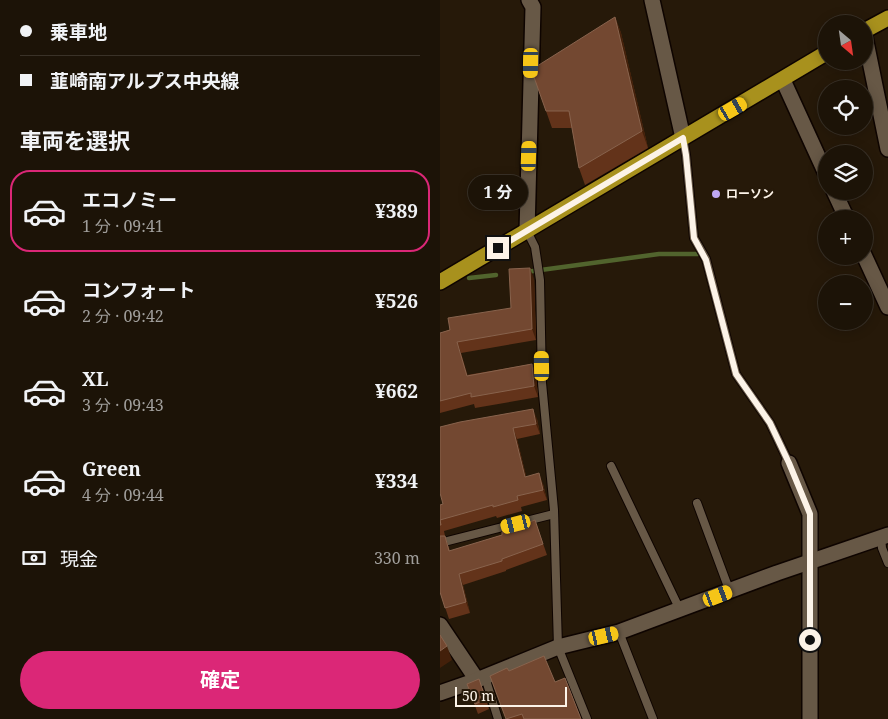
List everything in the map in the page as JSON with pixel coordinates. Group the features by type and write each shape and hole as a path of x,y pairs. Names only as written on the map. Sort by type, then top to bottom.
{"main road":[{"path":"873,27 888,18"},
{"path":"440,282 818,58"}],"street":[{"path":"527,230 533,7 529,0"},
{"path":"652,0 683,138"},
{"path":"873,63 883,98 888,149"},
{"path":"782,80 818,157"},
{"path":"869,265 888,307"},
{"path":"789,463 810,514 810,719"},
{"path":"440,693 558,647 619,632 810,562 885,537"},
{"path":"440,625 481,678"}],"lane":[{"path":"683,138 694,238 706,260 736,374 770,423 789,463"},
{"path":"527,230 534,247 538,271 542,383 554,514 558,647 587,719"},
{"path":"611,466 680,610"},
{"path":"697,503 730,592"},
{"path":"440,543 554,514"},
{"path":"885,537 882,548 888,563"},
{"path":"619,632 653,719"},
{"path":"481,678 498,719"}],"building":[{"path":"615,17 642,131 579,168 569,111 546,111 534,77 534,68"},
{"path":"530,268 532,329 457,342 467,376 532,364 534,386 471,397 471,393 440,401 440,333 450,330 448,318 511,308 509,269"},
{"path":"533,409 536,424 513,428 525,477 539,473 543,490 517,496 518,500 440,520 440,505 443,504 440,493 440,427"},
{"path":"535,520 543,544 502,559 502,561 459,574 466,602 445,608 440,592 440,536 445,536 449,551 502,535 502,532"},
{"path":"440,635 447,646 440,651"},
{"path":"544,656 555,682 565,678 581,719 524,719 522,714 506,719 490,676 507,668 509,671"},
{"path":"479,679 486,700 475,704 467,684"}],"waterway":[{"path":"526,272 659,254 698,254"},
{"path":"469,278 496,275"}],"place":[{"name":"ローソン","path":"716,194"}],"route":[{"path":"498,248 683,138 694,238 706,260 736,374 770,423 810,514 810,640"}]}
